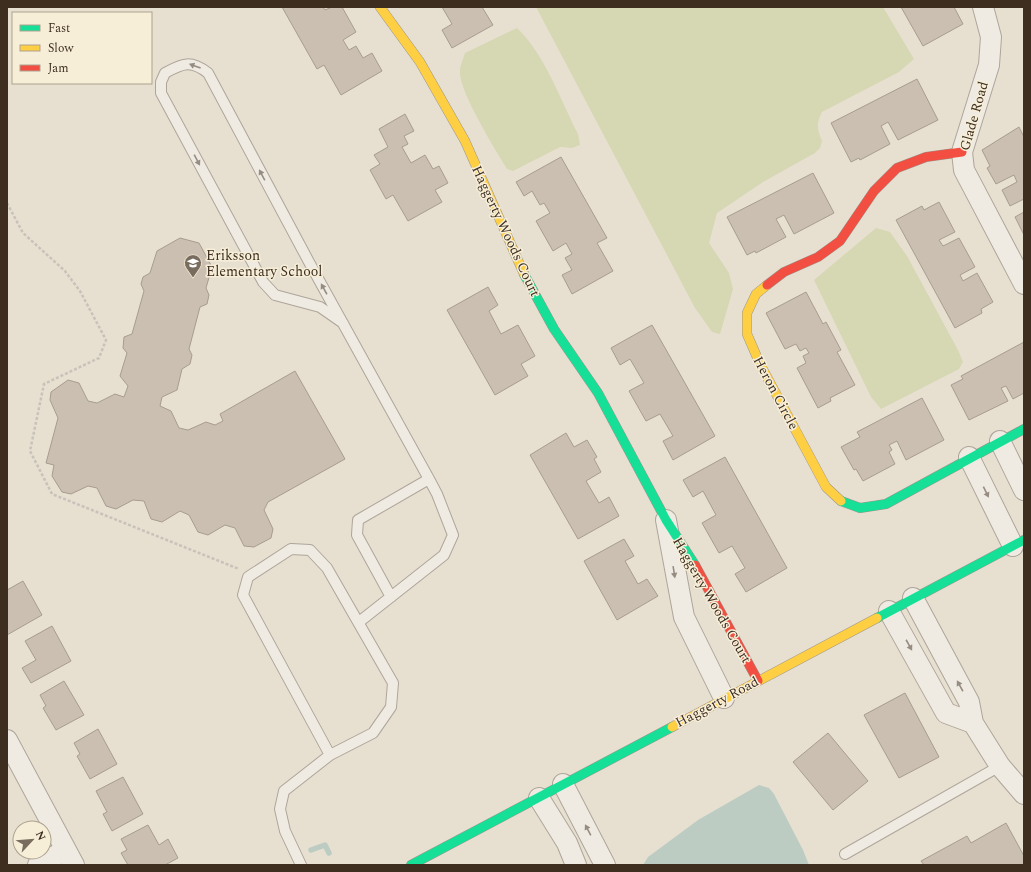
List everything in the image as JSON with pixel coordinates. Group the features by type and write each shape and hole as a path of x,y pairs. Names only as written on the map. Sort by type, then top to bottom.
{"street":[{"name":"Haggerty Woods Court","path":"380,7 420,62 465,142 516,259 554,329 598,393 666,520 699,571 758,681"},
{"name":"Glade Road","path":"983,7 991,36 989,65 962,152 964,170 1024,284"},
{"name":"Heron Circle","path":"962,152 926,157 897,168 874,191 840,241 818,257 784,272 756,294 747,313 747,334 760,364 826,487 837,498 850,506 861,509 886,504 969,457"},
{"path":"1019,543 969,457 1024,429"},
{"path":"1000,441 1024,490"},
{"name":"Haggerty Woods Court","path":"666,520 684,617 724,698"},
{"name":"Haggerty Road","path":"411,865 1019,543"},
{"path":"914,598 969,702 973,723 1000,766 1024,794"},
{"path":"889,611 946,713 973,723"},
{"path":"7,740 70,858 38,865"},
{"path":"563,784 605,865"},
{"path":"539,798 567,843 576,865"}],"lane":[{"path":"343,323 320,307 275,295 263,282 161,92 165,73 186,64 197,65 208,73 437,494 453,535 444,555 359,622"},
{"path":"391,597 357,535 358,520 429,479"},
{"path":"301,865 285,831 280,809 284,791 330,755 373,733 391,707 393,683 327,568 310,550 291,549 248,577 242,595 330,755"},
{"path":"845,854 1000,766"}],"path":[{"path":"7,203 23,233 65,271 80,291 106,340 99,358 44,384 30,451 52,494 238,568 248,577"}],"green space":[{"path":"536,7 883,7 914,59 899,72 822,112 818,126 822,141 820,148 815,153 763,182 717,213 709,243 729,273 733,289 720,334 712,332 695,308"},
{"path":"517,28 536,50 544,64 578,134 580,145 572,148 560,147 513,171 507,169 471,106 461,80 460,71 465,53"},
{"path":"876,228 890,232 907,256 963,362 959,369 881,409 871,397 814,280"}],"shaded area":[{"path":"759,785 769,788 774,794 803,850 809,865 643,865 648,857 698,820"}],"building":[{"path":"282,7 323,7 325,10 332,7 342,7 356,32 343,40 349,50 356,46 363,58 372,53 382,71 341,95 324,65 317,69"},
{"path":"442,7 482,7 493,25 452,48 442,30 452,24"},
{"path":"901,7 954,7 963,24 923,46"},
{"path":"917,79 938,120 898,140 888,122 881,126 890,144 860,160 859,158 851,162 831,123"},
{"path":"405,114 414,131 404,136 408,144 402,147 411,163 425,155 433,169 439,166 448,183 435,190 442,202 408,221 393,195 386,199 370,170 380,164 374,155 388,147 379,129"},
{"path":"1019,127 1024,137 1024,199 1010,206 1002,190 1017,182 1014,175 996,184 987,168 990,166 982,150"},
{"path":"561,157 607,238 597,243 613,271 572,294 562,275 572,270 565,258 572,254 566,243 553,251 536,221 550,213 544,203 540,205 532,191 524,196 516,182"},
{"path":"813,173 834,213 794,234 784,215 776,219 786,237 756,253 755,251 747,255 727,217"},
{"path":"939,202 955,232 939,240 943,246 959,238 975,267 960,275 963,281 977,273 993,302 981,309 982,313 955,328 896,220 922,206 924,210"},
{"path":"1024,212 1024,235 1015,217"},
{"name":"Eriksson Elementary School","path":"180,238 199,243 212,267 206,288 209,295 207,304 200,307 189,349 192,355 190,364 182,369 177,390 162,397 160,406 171,411 179,428 188,430 206,422 215,425 223,421 220,414 295,371 345,459 268,502 264,510 273,529 271,538 254,547 244,546 235,528 225,525 208,535 198,532 189,515 180,511 162,522 151,519 144,501 133,500 116,509 106,506 97,488 88,486 71,494 62,492 52,476 54,465 46,463 58,418 50,400 51,392 68,380 79,383 88,401 97,403 115,394 124,397 128,386 120,376 127,353 123,348 124,337 132,334 144,291 141,284 143,277 150,273 157,251"},
{"path":"488,287 498,305 489,311 501,334 518,325 535,356 521,364 528,376 495,395 447,310"},
{"path":"806,292 823,324 826,322 841,350 837,352 855,385 830,398 831,401 818,408 797,368 806,363 803,356 809,353 806,348 800,351 796,344 785,349 766,313"},
{"path":"652,325 715,436 673,460 663,441 673,436 660,414 646,421 629,391 644,383 630,359 620,365 611,348"},
{"path":"1024,342 1024,393 1013,399 1006,386 1001,388 1008,401 969,420 951,385 963,379 961,376"},
{"path":"922,398 944,440 906,460 897,441 889,445 892,450 889,452 895,464 863,481 856,469 854,470 841,447 860,437 857,432"},
{"path":"566,433 574,447 587,440 597,457 594,459 601,472 586,481 599,503 609,497 619,516 578,539 530,455"},
{"path":"725,457 787,568 746,592 735,574 745,568 732,546 719,553 702,523 716,515 703,491 693,497 683,480"},
{"path":"624,539 634,556 625,561 638,584 647,579 658,596 617,620 584,561"},
{"path":"23,581 42,615 7,635 7,590"},
{"path":"52,626 71,661 31,683 22,668 36,660 25,641"},
{"path":"64,681 84,715 56,730 43,708 46,706 40,695"},
{"path":"905,693 939,757 899,778 864,715"},
{"path":"98,729 117,764 90,779 77,756 80,754 74,743"},
{"path":"828,733 868,781 833,810 793,762"},
{"path":"123,777 143,814 112,831 103,814 107,812 96,791"},
{"path":"1006,823 1024,856 1024,865 924,865 921,861 967,836 971,843"},
{"path":"148,825 159,845 168,839 178,858 165,865 128,865 121,853 127,850 121,839"}],"waterway":[{"path":"311,850 325,845 329,853"}],"traffic: fast":[{"path":"524,274 554,329 598,393 666,520 695,565"},
{"path":"841,501 860,508 886,504 1024,429"},
{"path":"877,618 1024,540"},
{"path":"411,865 672,727"}],"traffic: slow":[{"path":"380,7 420,62 465,141 524,274"},
{"path":"767,285 756,294 747,313 747,334 760,364 826,487 841,501"},
{"path":"672,727 877,618"}],"traffic: jam":[{"path":"767,285 784,272 818,257 840,241 874,191 897,168 926,157 962,152"},
{"path":"695,565 758,681"}],"place":[{"name":"Eriksson Elementary School","path":"193,278"}]}
